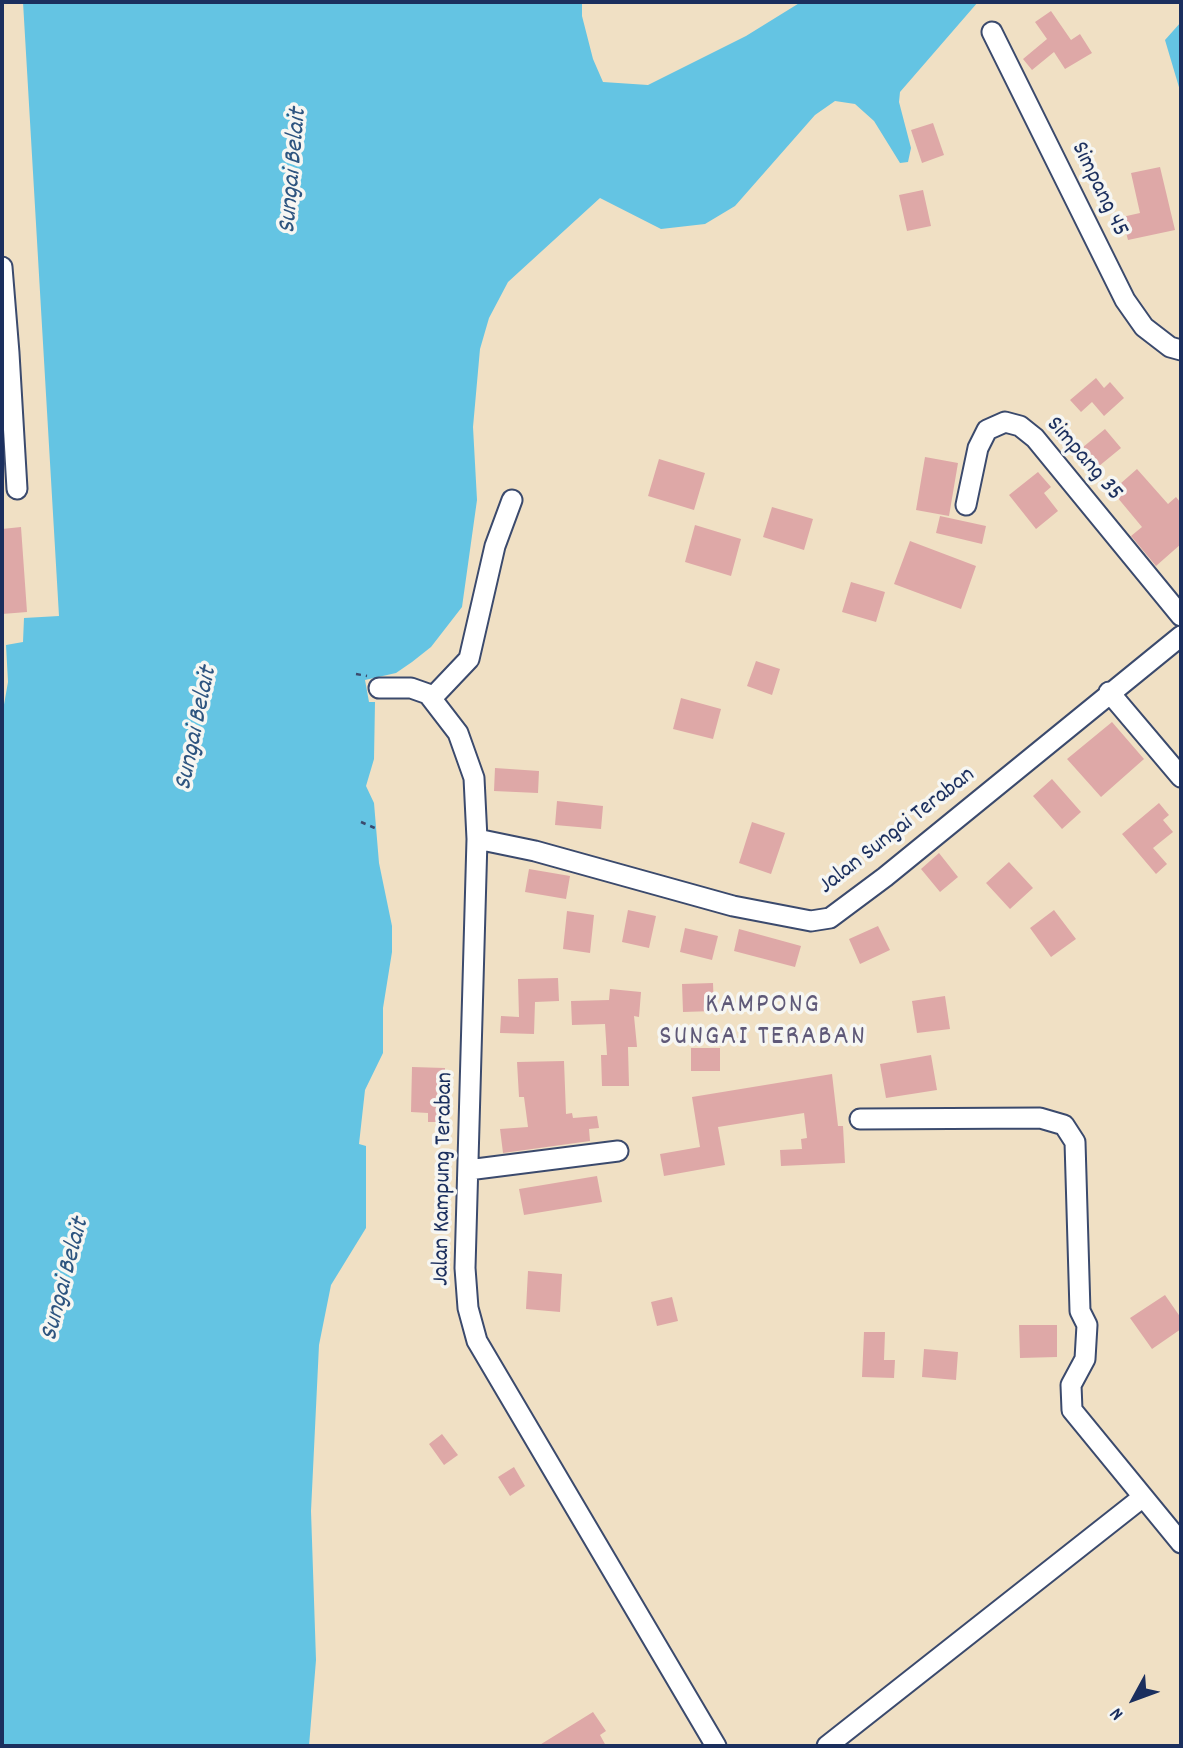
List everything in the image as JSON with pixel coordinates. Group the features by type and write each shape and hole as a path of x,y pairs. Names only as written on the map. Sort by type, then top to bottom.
{"street":[{"name":"Simpang 45","path":"992,32 1125,300 1144,327 1170,347 1181,351"},
{"path":"2,267 5,353 17,489"},
{"name":"Simpang 35","path":"966,505 978,449 987,430 1005,422 1020,426 1035,438 1181,616"},
{"path":"379,688 411,688 432,698 469,659 495,546 512,500"},
{"name":"Jalan Sungai Teraban","path":"477,839 535,851 733,906 811,921 830,918 885,877 1181,636"},
{"path":"1109,692 1181,777"},
{"name":"Jalan Kampung Teraban","path":"432,698 458,733 469,759 477,802 464,1268 468,1308 477,1341 716,1746"},
{"path":"860,1119 1040,1118 1064,1125 1075,1142 1080,1311 1087,1325 1085,1359 1071,1385 1072,1410 1181,1544"},
{"path":"468,1170 618,1151"},
{"path":"827,1746 1143,1497"}],"path":[{"path":"361,822 376,829"}],"water":[{"name":"Sungai Belait","path":"23,2 582,2 582,16 593,59 603,82 648,85 746,36 801,2 978,2 900,92 899,102 911,148 908,162 900,163 874,121 855,104 835,101 815,115 735,206 705,224 661,229 600,198 508,282 489,318 480,349 473,427 477,500 462,607 431,647 412,662 396,673 365,680 369,702 375,702 374,759 366,786 374,803 379,863 392,926 392,952 383,1008 383,1053 365,1090 359,1144 366,1146 366,1228 331,1285 319,1345 311,1511 316,1660 309,1746 2,1746 2,716 8,682 6,645 23,642 24,618 59,616"},
{"path":"1181,22 1181,94 1165,40"}],"building":[{"path":"1051,11 1071,40 1080,34 1092,53 1065,69 1054,52 1032,70 1023,59 1047,39 1035,22"},
{"path":"933,123 944,155 922,163 911,130"},
{"path":"1160,167 1175,230 1128,240 1122,217 1140,213 1131,173"},
{"path":"923,190 931,226 907,231 899,195"},
{"path":"1096,378 1104,388 1110,382 1124,398 1104,416 1092,402 1081,412 1070,400"},
{"path":"1105,429 1121,448 1093,471 1077,452"},
{"path":"925,457 958,463 949,516 916,510"},
{"path":"659,459 705,473 694,510 648,496"},
{"path":"1137,469 1168,504 1176,497 1181,503 1181,544 1156,566 1131,536 1142,527 1112,491"},
{"path":"1038,472 1051,487 1044,493 1058,511 1036,529 1009,495"},
{"path":"772,507 813,519 804,550 763,537"},
{"path":"940,516 986,526 982,544 936,533"},
{"path":"695,525 741,539 731,576 685,562"},
{"path":"21,527 27,612 2,614 2,529"},
{"path":"910,541 976,566 961,609 894,584"},
{"path":"851,582 885,592 876,622 842,612"},
{"path":"756,661 780,669 772,695 747,686"},
{"path":"681,698 721,709 713,739 673,729"},
{"path":"1112,722 1144,759 1101,797 1067,759"},
{"path":"495,768 539,771 538,793 494,791"},
{"path":"1052,779 1081,812 1062,829 1033,796"},
{"path":"557,801 603,806 601,829 555,825"},
{"path":"1159,803 1169,815 1163,820 1173,832 1153,848 1167,864 1156,874 1122,834"},
{"path":"752,822 785,833 771,874 739,863"},
{"path":"939,853 958,877 940,892 921,869"},
{"path":"1009,862 1033,888 1010,909 986,883"},
{"path":"529,869 570,876 566,899 525,892"},
{"path":"628,910 656,916 649,948 622,942"},
{"path":"1054,910 1076,939 1051,957 1030,928"},
{"path":"567,911 594,915 590,953 563,949"},
{"path":"878,926 890,950 860,964 849,939"},
{"path":"685,928 718,936 712,960 680,952"},
{"path":"739,929 801,946 795,967 734,951"},
{"path":"558,978 559,1001 535,1002 534,1034 500,1033 501,1016 519,1017 518,979"},
{"path":"713,983 714,1011 683,1012 682,984"},
{"path":"610,989 641,992 639,1017 634,1016 637,1047 628,1047 629,1086 602,1086 601,1055 607,1055 605,1024 572,1025 571,1001 609,1000"},
{"path":"945,996 950,1029 917,1033 912,1001"},
{"path":"691,1048 720,1048 720,1071 691,1071"},
{"path":"931,1055 937,1090 886,1098 880,1064"},
{"path":"564,1061 566,1114 572,1113 573,1118 597,1116 599,1128 589,1129 590,1141 503,1153 500,1129 528,1127 524,1097 519,1097 517,1062"},
{"path":"412,1067 445,1068 444,1113 440,1113 440,1122 428,1122 428,1113 411,1112"},
{"path":"832,1074 838,1126 843,1126 845,1163 781,1166 780,1150 802,1149 801,1139 807,1138 804,1113 718,1127 725,1165 664,1176 660,1154 700,1147 692,1097"},
{"path":"597,1176 602,1202 524,1215 519,1189"},
{"path":"528,1271 562,1274 560,1312 526,1309"},
{"path":"1165,1295 1181,1318 1181,1329 1152,1349 1130,1318"},
{"path":"672,1297 678,1321 657,1326 651,1302"},
{"path":"1019,1325 1057,1325 1057,1357 1020,1358"},
{"path":"864,1332 885,1332 884,1360 895,1360 894,1378 862,1377"},
{"path":"924,1349 958,1352 956,1380 922,1377"},
{"path":"442,1434 458,1455 444,1465 429,1444"},
{"path":"514,1467 525,1486 510,1496 498,1477"},
{"path":"593,1712 606,1731 600,1735 606,1746 538,1746"}],"district":[{"name":"KAMPONG SUNGAI TERABAN","path":"763,1023"}]}
